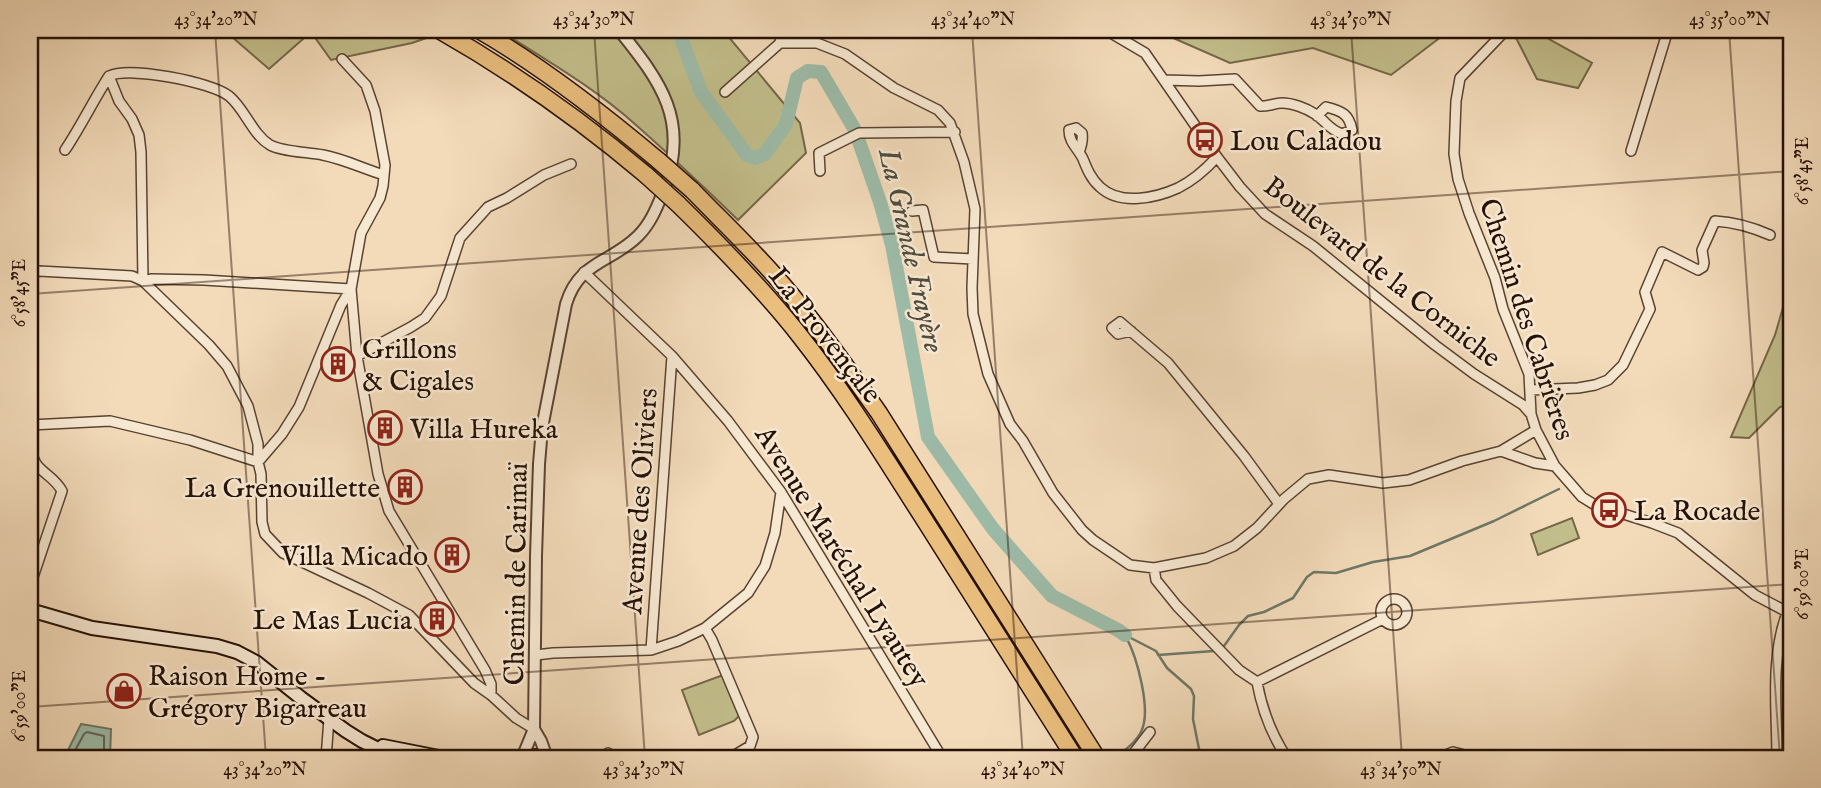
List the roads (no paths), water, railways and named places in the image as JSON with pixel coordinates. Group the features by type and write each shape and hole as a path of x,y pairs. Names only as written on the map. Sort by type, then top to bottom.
{"highway":[{"name":"La Provençale","path":"439,30 483,54 583,124 678,204 763,292 801,337 867,429 1075,758"},
{"name":"La Provençale","path":"479,30 529,61 619,127 692,190 780,282 843,362 886,425 1097,758"}],"main road":[{"path":"30,610 92,628 216,646 237,652 256,662 329,719 362,741 396,758"},
{"path":"362,741 444,758"},
{"path":"523,758 544,758"}],"street":[{"name":"Chemin de Carimaï","path":"523,758 534,729 537,530 542,428 566,304 584,272 629,243 648,224 656,211 675,150 672,122 663,93 654,76 619,30"},
{"path":"725,92 780,43 782,30"},
{"name":"Boulevard de la Corniche","path":"1106,30 1145,53 1217,157 1265,214 1313,246 1435,345 1523,405 1531,414"},
{"name":"Chemin des Cabrières","path":"1506,30 1461,78 1456,101 1454,154 1458,179 1469,213 1529,374 1531,414 1536,430 1555,466 1582,497 1595,505 1678,533 1755,595 1789,613 1780,633 1777,664 1777,758"},
{"path":"1631,151 1668,30"},
{"path":"780,43 817,43 845,54 894,88 938,110 950,123 955,132 975,209 973,314 988,374 1010,424 1053,493 1082,530 1130,565 1154,568 1206,558 1234,546 1308,479 1329,475 1383,483 1409,480 1462,460 1501,451 1536,430"},
{"path":"342,59 366,85 375,111 385,165 380,198 361,233 351,289 357,356 378,474 389,511 485,670 491,684 491,695"},
{"path":"65,150 109,76 123,72 173,77 219,91 229,97 262,139 273,147 344,160 384,175"},
{"path":"109,76 119,101 139,135 142,165 143,281"},
{"path":"1164,80 1235,79 1259,107 1280,103 1297,106 1317,116"},
{"path":"820,170 818,153 855,134 955,132"},
{"path":"1079,152 1090,176 1100,188 1124,198 1154,196 1181,187 1217,157"},
{"path":"357,356 425,318 441,296 460,238 488,207 508,198 544,175 571,164"},
{"path":"912,211 923,210 934,257 973,259"},
{"path":"1530,390 1595,385 1608,380 1623,365 1650,309 1645,292 1662,253 1698,270 1703,267 1702,250 1715,221 1759,230 1770,235"},
{"path":"30,337 31,270 132,276 143,281 227,366 248,406 258,444 265,534 283,553 409,615 474,683 516,718 534,729 541,741 544,758"},
{"name":"Avenue Maréchal Lyautey","path":"584,272 672,356 728,421 781,492 938,751"},
{"path":"143,281 204,280 351,289"},
{"path":"258,462 282,434 299,407 341,305 351,289"},
{"path":"1131,331 1168,363 1244,456 1279,504"},
{"name":"Avenue des Oliviers","path":"651,650 672,356"},
{"path":"30,586 62,491 57,481 33,463 30,425 110,421 190,440 258,462"},
{"path":"1501,451 1535,463 1555,466"},
{"path":"536,655 651,650 705,628 748,593 765,566 775,533 781,492"},
{"path":"1154,568 1156,580 1177,606 1239,670 1257,682 1269,727 1287,758"},
{"path":"1257,682 1383,619"},
{"path":"705,628 753,737 750,746 730,758"},
{"path":"326,758 329,719"},
{"path":"1130,758 1150,732"},
{"path":"1415,758 1430,755 1445,758 1453,752 1461,754 1463,758"}],"water":[{"path":"81,724 111,729 110,758 64,758"}],"waterway":[{"name":"La Grande Frayère","path":"678,30 701,92 747,155 755,158 765,154 786,124 797,78 808,71 821,72 855,130 880,202 892,245 928,437 993,529 1052,596 1125,635"},
{"path":"1224,646 1248,616 1264,612 1293,598 1307,577 1314,572 1336,573 1373,562 1410,556 1494,521 1559,489"},
{"path":"1125,635 1156,651 1167,668 1191,689 1199,749 1205,758"},
{"path":"1114,758 1136,739 1144,723 1142,684 1126,637"},
{"path":"1158,655 1214,651"}],"place":[{"name":"Lou Caladou","path":"1205,140"},
{"name":"Grillons & Cigales","path":"338,364"},
{"name":"Villa Hureka","path":"385,428"},
{"name":"La Grenouillette","path":"405,487"},
{"name":"La Rocade","path":"1609,510"},
{"name":"Villa Micado","path":"452,555"},
{"name":"Le Mas Lucia","path":"437,619"},
{"name":"Raison Home - Grégory Bigarreau","path":"124,691"}]}
